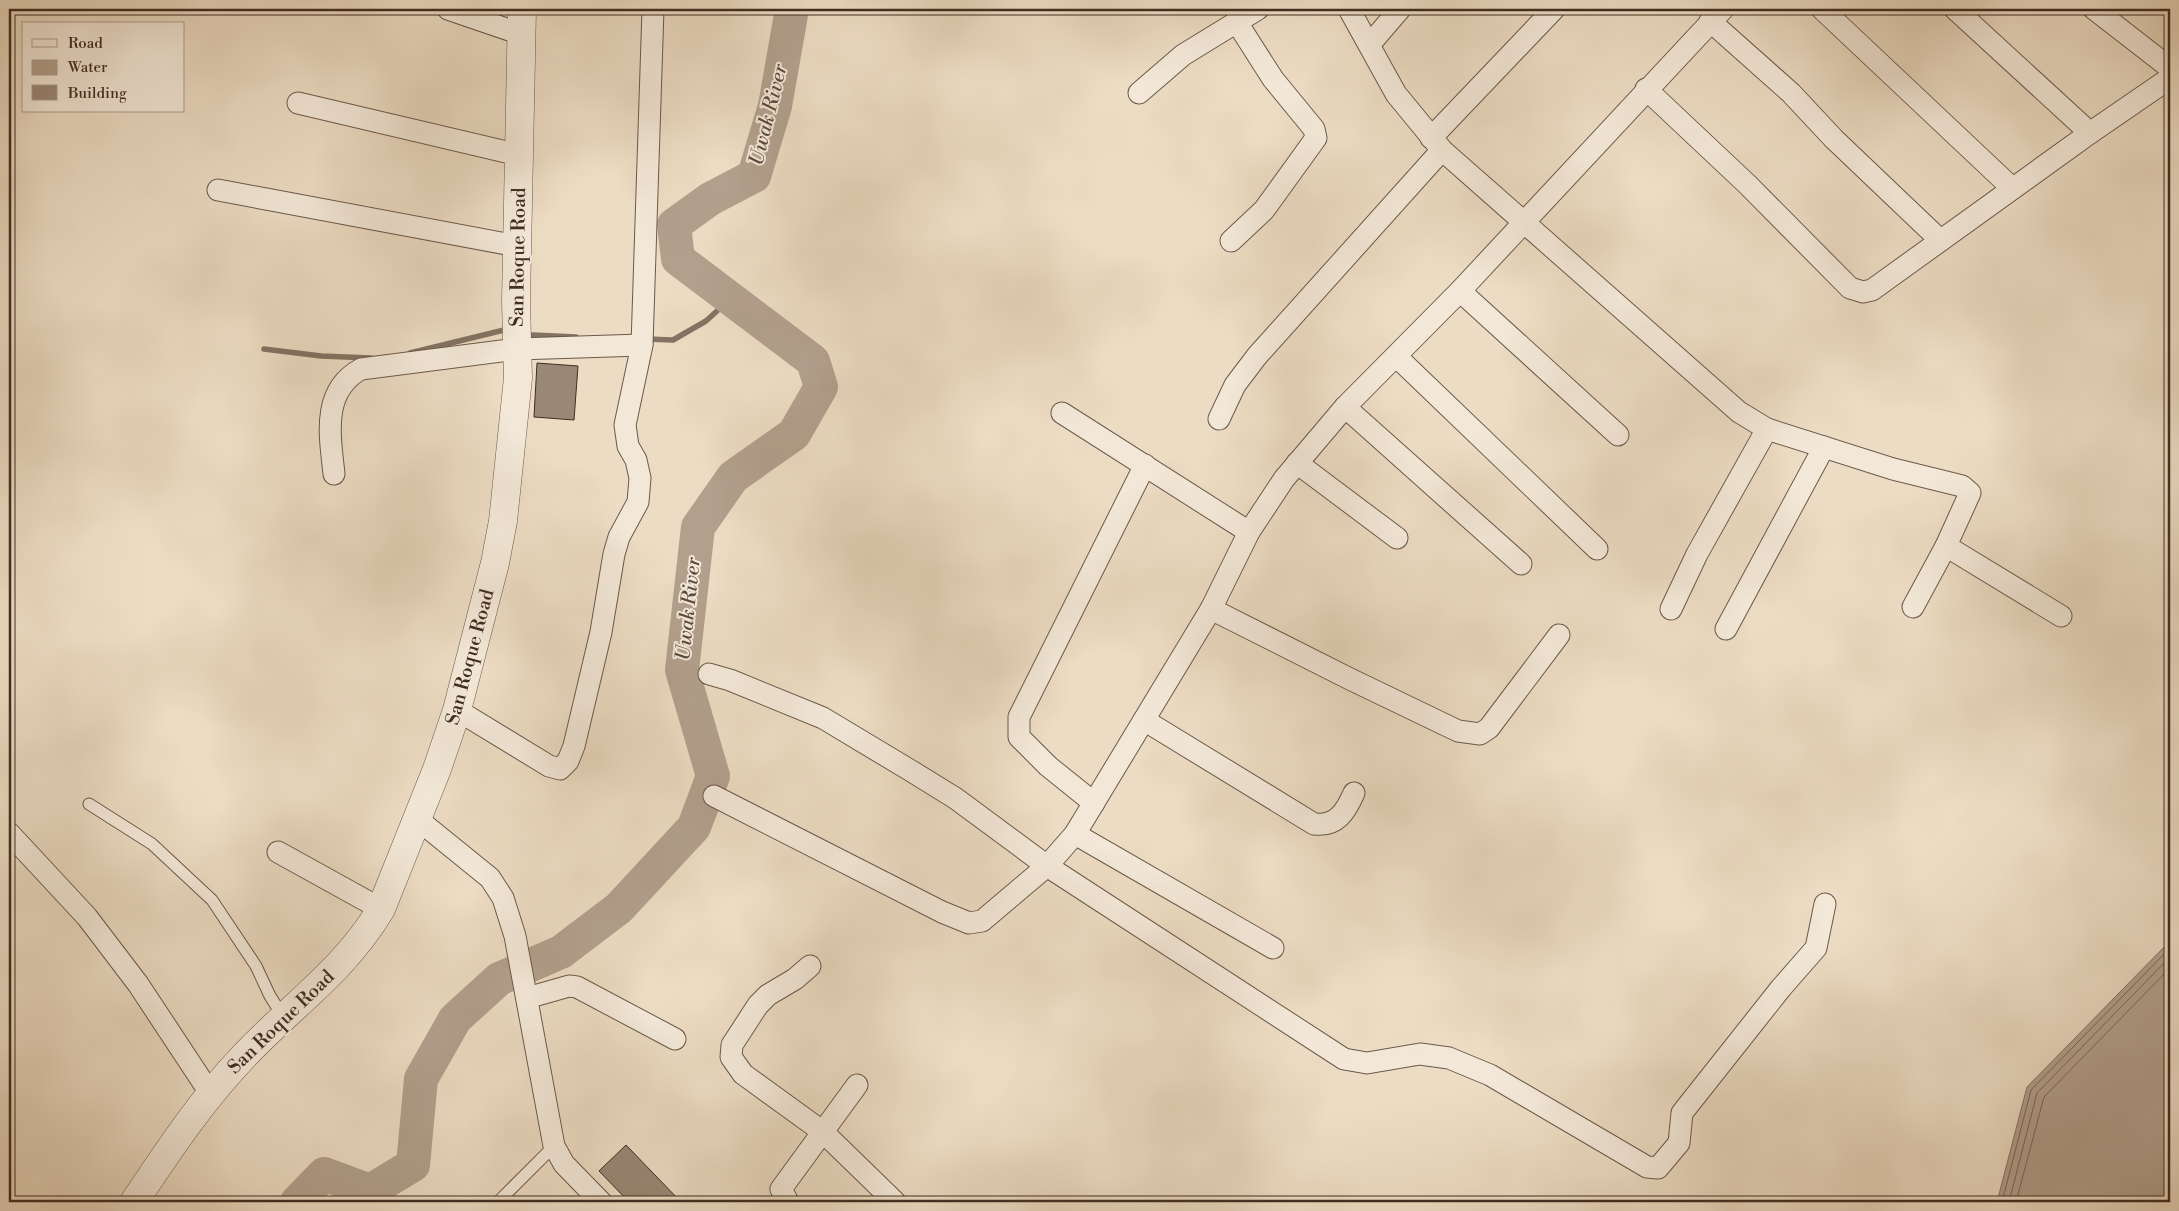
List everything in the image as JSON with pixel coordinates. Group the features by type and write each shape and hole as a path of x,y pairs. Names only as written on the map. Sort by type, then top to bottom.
{"street":[{"path":"448,9 522,21"},
{"path":"457,710 549,766 560,769 568,761 574,746 601,632 614,554 619,537 638,502 640,478 636,460 625,435 625,425 642,345 653,9"},
{"path":"1139,94 1183,54 1258,9"},
{"path":"1349,9 1396,94 1436,144 1739,412 1767,429 1892,469 1962,486 1970,493 1946,546 1913,607"},
{"path":"1370,44 1400,9"},
{"path":"1219,419 1235,385 1256,356 1436,144 1554,9"},
{"path":"1822,9 2012,188"},
{"path":"1955,9 2090,133"},
{"path":"2094,9 2170,68"},
{"path":"714,796 942,912 968,922 982,921 1046,866 1075,834 1211,609 1249,532 1266,504 1297,463 1346,407 1460,291 1716,13 1834,139 1940,240"},
{"name":"San Roque Road","path":"134,1202 210,1093 245,1055 357,947 381,909 416,818 437,770 457,710 495,563 503,521 515,416 522,21"},
{"path":"1231,241 1264,210 1316,138 1314,129 1272,79 1236,21"},
{"path":"1646,89 1748,185 1850,288 1863,292 1872,290 2012,188 2170,78"},
{"path":"298,103 519,155"},
{"path":"218,190 517,246"},
{"path":"1460,291 1618,434"},
{"path":"334,474 330,430 332,407 335,396 342,384 362,369 517,349 642,345"},
{"path":"1397,357 1597,549"},
{"path":"1346,407 1521,564"},
{"path":"1062,413 1249,532"},
{"path":"1671,609 1697,554 1767,429"},
{"path":"1726,629 1824,447"},
{"path":"1297,463 1398,538"},
{"path":"1094,803 1048,766 1019,737 1019,717 1145,465"},
{"path":"1946,546 2061,616"},
{"path":"1211,609 1450,727 1480,734 1489,728 1559,635"},
{"path":"709,674 730,680 823,718 955,798 1046,866 1344,1058 1366,1063 1420,1054 1449,1058 1490,1075 1647,1167 1658,1168 1679,1143 1682,1113 1781,988 1816,948 1825,904"},
{"path":"1144,720 1314,824 1324,825 1333,823 1342,816 1354,793"},
{"path":"416,818 490,878 503,898 515,936 554,1146 564,1164 601,1202"},
{"path":"9,833 87,917 138,984 210,1093"},
{"path":"1075,834 1273,948"},
{"path":"278,852 381,909"},
{"path":"810,966 795,979 768,995 758,1005 732,1045 731,1057 743,1074 823,1132 894,1202"},
{"path":"526,990 577,986 675,1039"},
{"path":"788,1202 781,1189 856,1085"}],"lane":[{"path":"89,804 152,844 212,900 256,966 270,996 284,1019"},
{"path":"498,1202 554,1146"}],"water":[{"path":"2170,941 2170,1202 1997,1202 2027,1087"}],"building":[{"path":"537,363 578,366 574,420 534,417"},
{"path":"626,1145 681,1202 629,1202 599,1171"}],"waterway":[{"name":"Uwak River","path":"297,1202 324,1174 370,1191 413,1165 421,1079 455,1019 499,979 561,952 619,908 694,827 713,776 682,670 698,527 733,477 794,434 821,387 813,361 678,259 674,225 710,199 754,176 775,106 792,9"},
{"path":"646,339 673,340 706,321 717,311"},
{"path":"410,353 504,330"},
{"path":"533,335 576,337"},
{"path":"264,349 321,356 371,358"}]}
